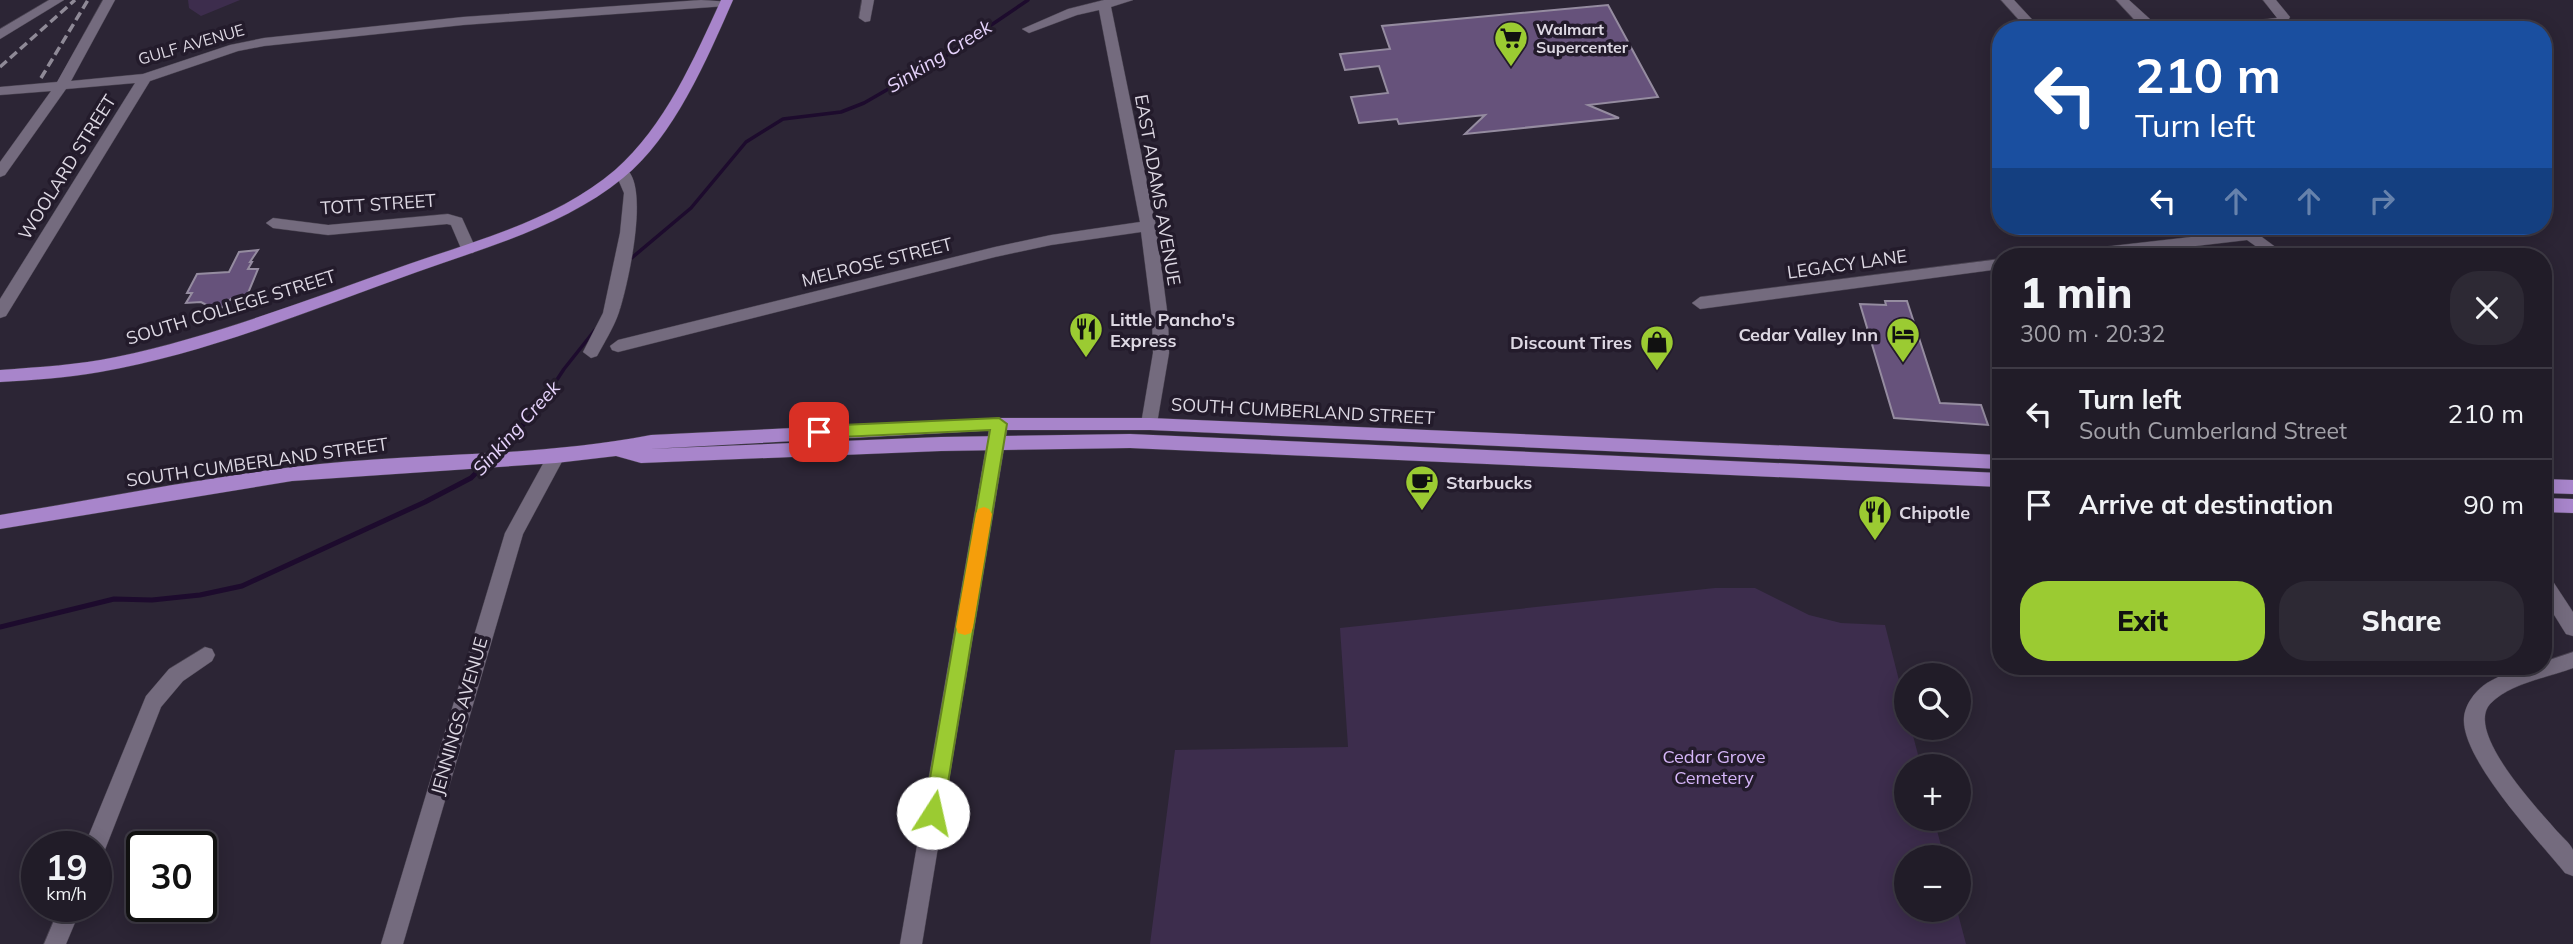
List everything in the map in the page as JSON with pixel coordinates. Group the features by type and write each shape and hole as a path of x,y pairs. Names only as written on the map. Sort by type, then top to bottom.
{"main road":[{"name":"SOUTH COLLEGE STREET","path":"0,376 56,372 116,363 179,346 468,249 581,199 622,172 666,117 727,1"},
{"name":"SOUTH CUMBERLAND STREET","path":"0,522 292,474 410,463 605,451 641,456 1150,424 1992,462"},
{"name":"SOUTH CUMBERLAND STREET","path":"997,434 1992,480"},
{"path":"2552,486 2573,487"},
{"path":"2552,505 2573,506"}],"street":[{"path":"0,35 58,0"},
{"path":"0,172 61,86 109,0"},
{"path":"865,18 868,0"},
{"path":"1029,29 1073,12 1126,0"},
{"path":"2007,0 2027,21"},
{"path":"2122,0 2143,21"},
{"path":"2269,0 2280,10 2284,17 2281,21"},
{"name":"GULF AVENUE","path":"0,91 145,78 234,48 264,42 463,21 727,1"},
{"name":"EAST ADAMS AVENUE","path":"1104,4 1148,226 1161,334 1157,388 1150,424"},
{"name":"WOOLARD STREET","path":"0,312 145,78"},
{"path":"591,352 611,313 628,233 631,193 622,172"},
{"name":"TOTT STREET","path":"273,223 328,230 448,219 457,222 468,249"},
{"name":"MELROSE STREET","path":"618,346 995,252 1051,240 1148,226"},
{"path":"2137,248 2250,235 2268,248"},
{"name":"LEGACY LANE","path":"1700,303 1992,265"},
{"path":"911,944 997,434"},
{"name":"JENNINGS AVENUE","path":"392,944 514,533 556,456"},
{"path":"2552,596 2573,628"},
{"path":"101,831 153,702 176,675 205,655"},
{"path":"2552,668 2573,660"},
{"path":"2532,675 2486,695 2477,707 2474,723 2489,760 2573,866"},
{"path":"55,944 64,922"}],"green space":[{"path":"188,0 240,0 201,16 189,8"},
{"name":"Cedar Grove Cemetery","path":"1715,588 1755,588 1809,615 1841,623 1885,625 1895,663 1894,740 1914,740 1918,754 1894,754 1894,831 1937,831 1941,845 1894,845 1894,922 1960,922 1966,944 1150,944 1175,750 1348,747 1340,628"}],"building":[{"name":"Walmart Supercenter","path":"1608,5 1658,97 1588,105 1619,118 1465,134 1485,115 1399,124 1397,119 1359,123 1351,97 1388,93 1379,66 1345,70 1340,54 1390,49 1382,26"},
{"path":"258,250 248,269 258,269 246,298 231,299 218,311 201,302 186,303 192,293 187,293 197,274 229,272 239,252"},
{"name":"Cedar Valley Inn","path":"1885,301 1907,301 1940,403 1981,405 1988,425 1894,418 1860,304 1886,305"}],"waterway":[{"name":"Sinking Creek","path":"628,261 691,208 746,142 783,119 841,112 864,103 944,57 1028,0"},
{"name":"Sinking Creek","path":"539,407 564,369 595,330"},
{"name":"Sinking Creek","path":"493,456 541,406"},
{"name":"Sinking Creek","path":"0,627 114,599 152,600 200,595 242,586 425,502 471,478 484,465"}],"railway":[{"path":"0,67 75,0"},
{"path":"41,78 88,0"}],"slow traffic":[{"path":"965,627 984,514"}],"place":[{"name":"Walmart Supercenter","path":"1511,68"},
{"name":"Little Pancho's Express","path":"1086,359"},
{"name":"Cedar Valley Inn","path":"1903,364"},
{"name":"Discount Tires","path":"1657,372"},
{"name":"Starbucks","path":"1422,512"},
{"name":"Chipotle","path":"1875,542"}],"route":[{"path":"819,432 999,424 933,813"}]}
